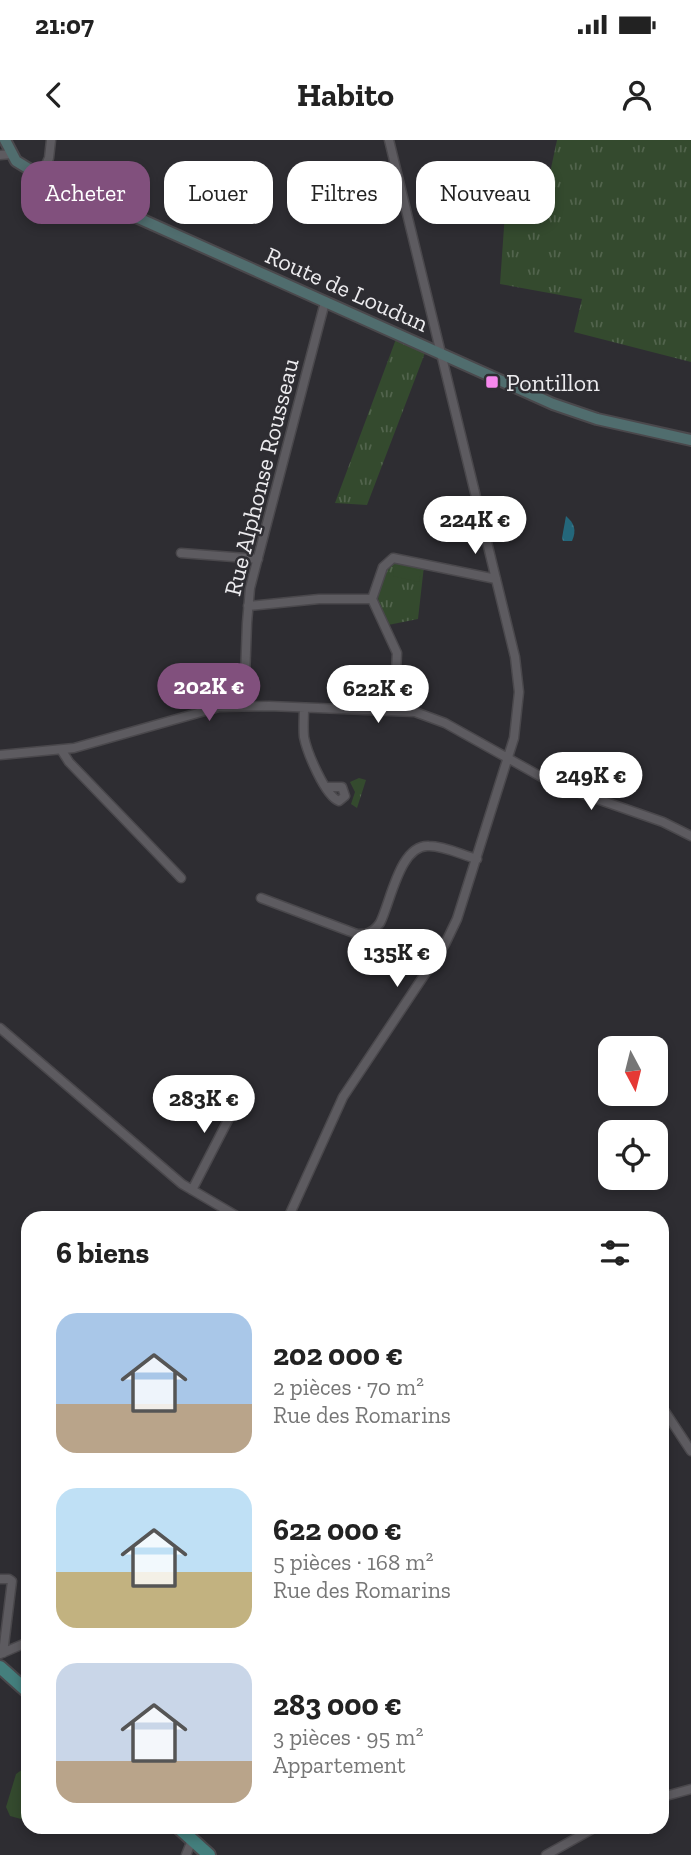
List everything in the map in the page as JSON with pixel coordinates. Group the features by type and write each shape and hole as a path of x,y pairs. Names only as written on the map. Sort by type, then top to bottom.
{"main road":[{"name":"Route de Loudun","path":"5,140 6,154 21,164"},
{"name":"Route de Loudun","path":"150,224 573,412 691,440"},
{"path":"0,1667 21,1686"},
{"path":"186,1834 209,1855"}],"street":[{"path":"47,161 51,153 51,140"},
{"path":"291,1211 343,1097 445,944 477,859 516,725 517,673 389,140"},
{"name":"Rue Alphonse Rousseau","path":"244,705 248,606 325,302"},
{"path":"181,553 258,559"},
{"path":"394,711 397,653 372,599 383,567 393,558 496,579"},
{"path":"248,606 318,599 372,599"},
{"path":"0,755 62,751 206,709 244,705 420,713 437,718 562,788 663,822 691,836"},
{"path":"304,708 307,747 326,787"},
{"path":"62,751 69,762 181,878"},
{"path":"261,898 354,933 364,934 373,931 380,923 405,859 415,849 422,846 437,847 477,859"},
{"path":"0,1028 192,1190 228,1211"},
{"path":"192,1190 242,1094"},
{"path":"669,1418 691,1451"},
{"path":"0,1579 12,1581 1,1653"},
{"path":"1,1653 21,1645"},
{"path":"669,1795 691,1789"},
{"path":"546,1855 584,1834"},
{"path":"186,1855 192,1840"}],"green space":[{"path":"557,140 691,140 691,362 574,332 582,299 500,284 504,224 555,224 555,161 553,161"},
{"path":"396,339 425,353 367,505 335,503"},
{"path":"397,560 424,566 418,619 388,625 378,596 387,566"},
{"path":"394,565 421,571 419,582 393,576"},
{"path":"359,778 366,780 357,808 351,804 355,792 350,782"},
{"path":"21,1770 21,1819 10,1816 6,1807 16,1774"}],"water":[{"path":"566,516 574,527 572,541 563,541 562,538"}],"place":[{"name":"Pontillon","path":"492,382"}]}
